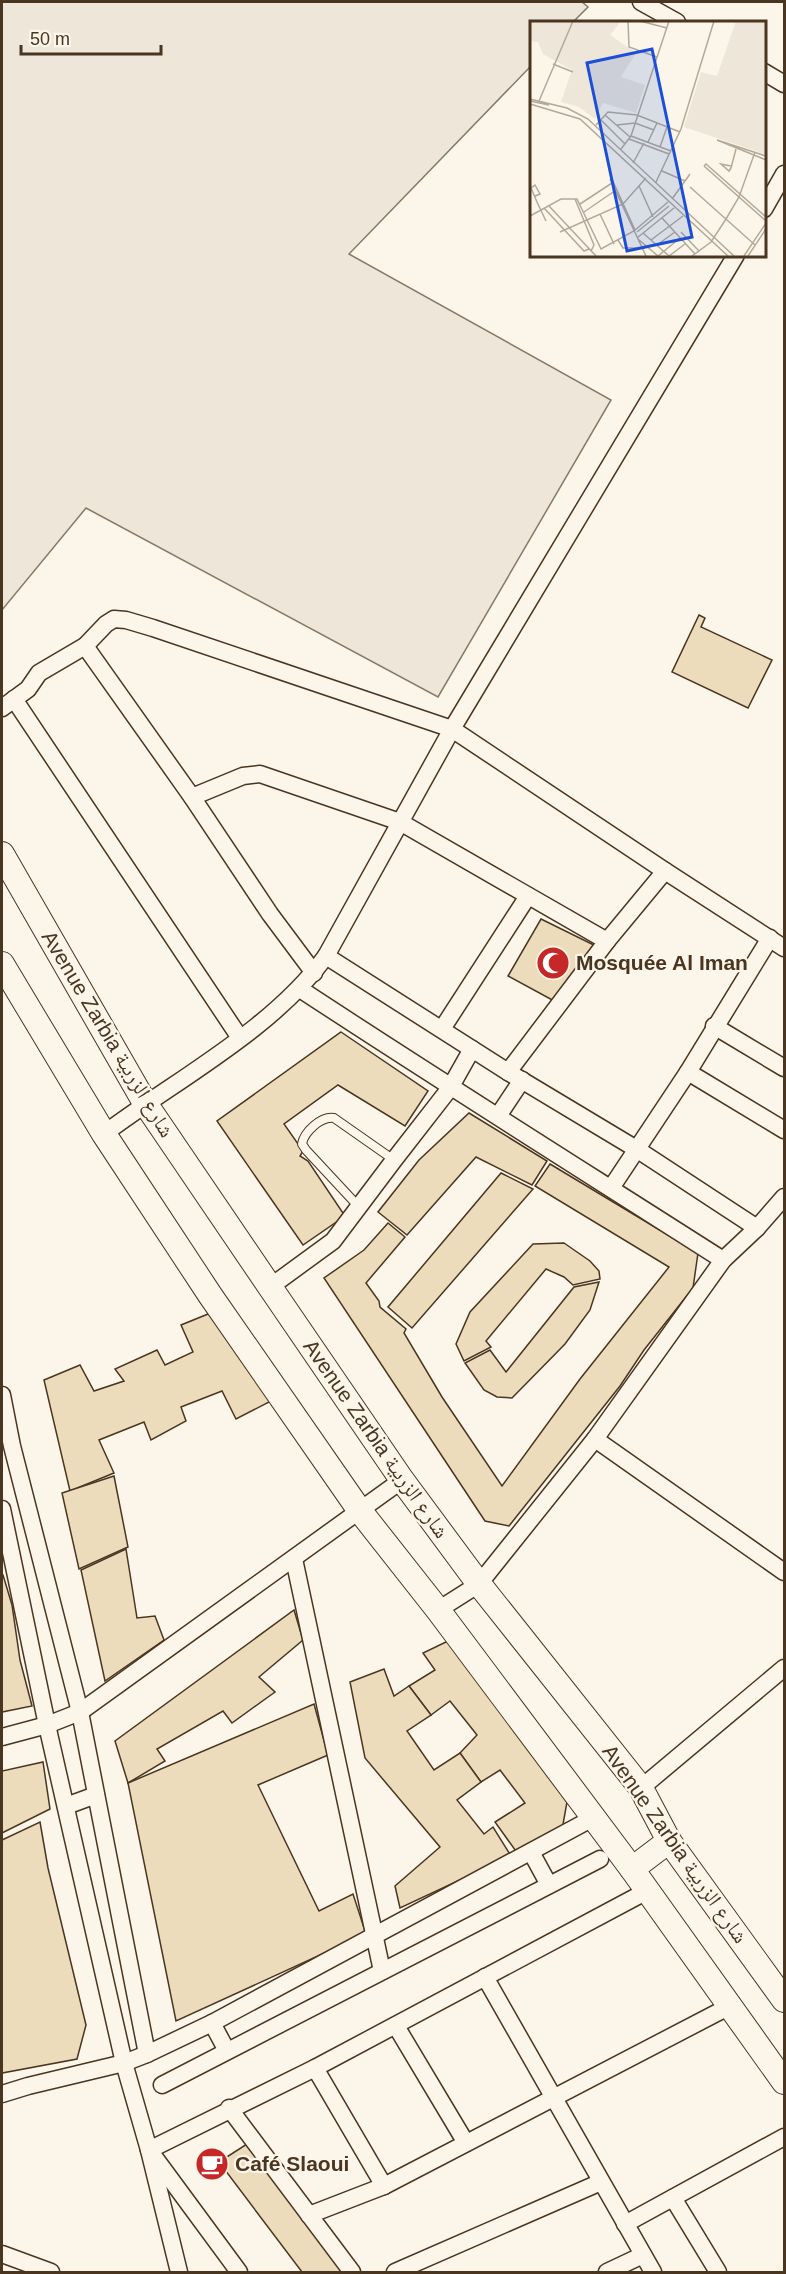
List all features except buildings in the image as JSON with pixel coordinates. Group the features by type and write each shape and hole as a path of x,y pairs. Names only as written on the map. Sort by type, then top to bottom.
{"main road":[{"name":"Avenue Zarbia شارع الزربية","path":"2,854 145,1103 270,1287 402,1480 479,1584 641,1788 669,1841 784,2000"},
{"path":"2,964 104,1134 210,1295 360,1511 438,1610 632,1869 784,2082"},
{"path":"632,1869 669,1841"}],"street":[{"path":"640,2 675,21"},
{"path":"765,73 784,84"},
{"path":"765,207 784,174"},
{"path":"104,1134 240,1038 300,989 314,973 326,956 452,729 735,256"},
{"path":"240,1038 8,704 28,689 39,673 85,646 114,619 126,620 452,729 784,948"},
{"path":"85,646 270,914 314,973"},
{"path":"192,798 243,776 260,774 400,822 607,941"},
{"path":"498,1116 515,1076 607,941 665,871"},
{"path":"442,1029 528,896"},
{"path":"611,1188 688,1072 714,1026 770,938"},
{"path":"326,956 515,1076 638,1150 758,1228"},
{"path":"300,989 450,1089 498,1116 723,1260"},
{"path":"714,1026 784,1068"},
{"path":"270,1287 333,1242 450,1089 472,1049"},
{"path":"688,1072 784,1130"},
{"path":"438,1610 479,1584 595,1439 723,1260 758,1228 784,1197"},
{"path":"2,1395 7,1448 39,1546 80,1712 147,2054"},
{"path":"595,1439 784,1572"},
{"path":"2,1737 47,1725 80,1712 402,1480"},
{"path":"2,1509 7,1555 123,2063 149,2150 179,2272"},
{"path":"7,1555 39,1546"},
{"path":"294,1559 382,1971"},
{"path":"641,1788 784,1668"},
{"path":"66,1806 96,1796"},
{"path":"2,2094 123,2063 147,2054 212,2023 593,1818"},
{"path":"531,1852 549,1885"},
{"path":"162,2085 600,1859"},
{"path":"149,2150 396,2026 647,1891"},
{"path":"485,1977 653,2272"},
{"path":"309,2215 384,2186 730,2006"},
{"path":"212,2023 227,2051"},
{"path":"396,2026 466,2143"},
{"path":"315,2068 384,2186"},
{"path":"229,2108 352,2272"},
{"path":"625,2224 784,2137"},
{"path":"149,2150 239,2272"},
{"path":"395,2272 601,2182"},
{"path":"673,2198 718,2272"},
{"path":"2,2254 51,2272"},
{"path":"607,2272 643,2255"}],"lane":[{"path":"360,1207 306,1150 302,1144 303,1138 322,1119 334,1118 394,1160"}],"shaded area":[{"path":"2,2 582,2 588,7 574,21 530,21 530,67 349,254 611,400 438,697 86,508 2,610"}],"place":[{"name":"Mosquée Al Iman","path":"553,963"},
{"name":"Café Slaoui","path":"212,2164"}]}
